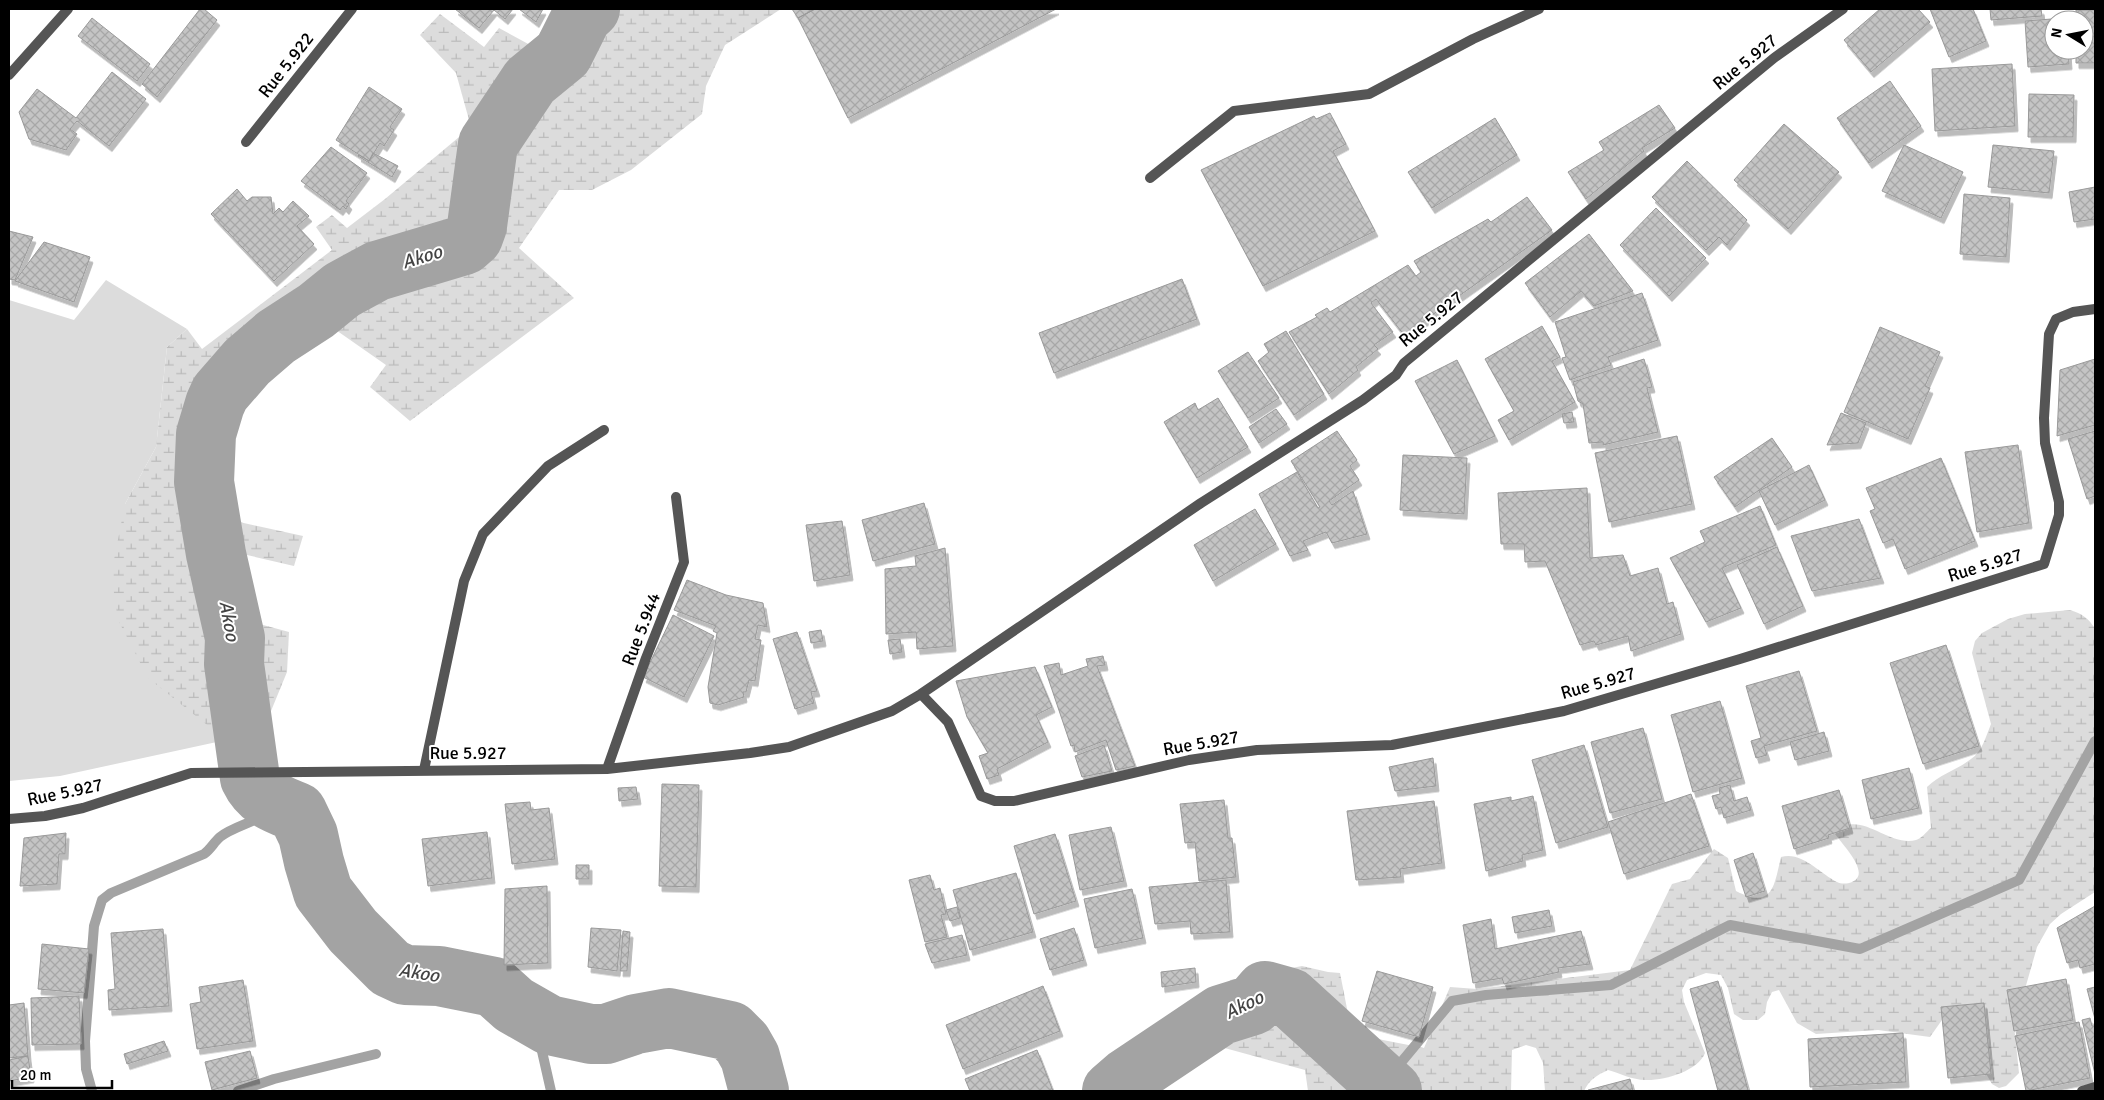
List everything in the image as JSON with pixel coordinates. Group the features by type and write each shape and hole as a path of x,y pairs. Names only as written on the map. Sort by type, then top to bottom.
{"street":[{"path":"9,75 68,9"},
{"name":"Rue 5.922","path":"246,142 352,9"},
{"path":"1150,178 1234,110 1369,94 1473,39 1539,9"},
{"name":"Rue 5.927","path":"9,819 45,816 83,808 191,773 607,769 789,747 892,711 922,694 1201,502 1363,400 1396,375 1404,363 1774,58 1843,9"},
{"name":"Rue 5.927","path":"922,694 948,722 981,796 995,801 1014,800 1188,760 1257,750 1392,746 1564,711 1740,659 2044,564 2059,515 2059,502 2046,443 2044,418 2049,334 2056,320 2073,312 2095,309"},
{"path":"424,770 464,581 483,534 548,466 604,430"},
{"name":"Rue 5.944","path":"607,769 646,658 684,562 676,497"},
{"path":"2082,1091 2095,1087"}],"green space":[{"path":"555,9 781,9 725,45 706,86 702,114 631,170 592,190 559,190 519,248 574,298 410,421 370,387 386,365 323,321 269,382 241,378 218,445 230,520 303,536 294,566 247,555 245,620 289,632 287,672 271,711 258,728 226,740 148,678 118,620 111,575 125,504 156,447 167,347 187,329 202,349 332,250 316,227 332,215 347,228 385,199 471,127 456,73 420,35 440,14 484,47 499,28 532,46"},
{"path":"106,280 187,329 167,347 156,447 125,504 204,721 226,740 60,776 9,781 9,300 74,320"},
{"path":"2070,610 2085,617 2095,629 2095,892 2061,914 2050,924 2037,947 2025,989 2013,1015 2019,1073 2006,1086 1999,1088 1992,1084 1949,1010 1930,1037 1878,1030 1816,1034 1797,1023 1779,990 1772,992 1767,1002 1765,1014 1758,1020 1743,1020 1734,1014 1728,988 1721,975 1706,973 1687,980 1682,990 1684,1002 1705,1053 1695,1065 1680,1074 1653,1080 1636,1079 1608,1070 1594,1078 1584,1091 1545,1091 1543,1063 1536,1048 1526,1045 1512,1050 1511,1091 1308,1091 1305,1070 1221,1047 1230,980 1302,966 1340,973 1352,1034 1424,1048 1450,987 1477,989 1630,970 1672,884 1690,879 1714,849 1728,858 1736,891 1748,896 1758,898 1770,892 1781,857 1789,856 1803,860 1839,883 1852,882 1859,873 1857,866 1849,851 1835,834 1844,827 1853,824 1906,841 1920,838 1931,828 1927,787 1975,756 1983,743 1991,724 1972,653 1975,641 1982,633 2008,619 2025,614"}],"building":[{"path":"200,9 204,9 217,20 157,97 142,84"},
{"path":"455,9 513,9 505,19 494,10 479,28"},
{"path":"519,9 543,9 536,22"},
{"path":"792,9 815,9 798,18"},
{"path":"815,9 1056,9 848,118 798,18"},
{"path":"1880,9 1918,9 1930,22 1871,72 1844,40"},
{"path":"1930,9 1973,9 1986,41 1949,57"},
{"path":"1990,9 2041,9 2042,16 1991,20"},
{"path":"2095,10 2095,63 2076,63 2076,60 2094,60"},
{"path":"92,18 150,64 137,81 78,36"},
{"path":"2044,20 2044,60 2069,60 2069,64 2028,67 2025,21"},
{"path":"2012,64 2015,126 1935,131 1932,69"},
{"path":"112,72 146,99 109,146 77,121 70,129 77,134 66,150 29,139 19,112 37,89 76,118"},
{"path":"1890,81 1921,126 1869,163 1837,118"},
{"path":"369,87 402,109 390,127 394,130 384,146 380,143 369,161 336,140"},
{"path":"2029,94 2074,95 2073,137 2028,137"},
{"path":"1659,105 1675,128 1642,148 1644,151 1586,199 1568,172 1604,150 1599,142"},
{"path":"1330,113 1346,144 1333,151 1375,231 1263,286 1201,170 1314,116 1316,119"},
{"path":"1495,118 1517,155 1432,208 1408,172"},
{"path":"1784,124 1839,172 1788,229 1734,180"},
{"path":"1904,145 1963,172 1941,218 1882,191"},
{"path":"1993,145 2054,151 2049,193 1988,187"},
{"path":"331,147 367,173 346,201 349,204 346,209 343,206 340,210 301,181"},
{"path":"373,153 398,166 392,177 358,156 369,161"},
{"path":"1687,161 1747,220 1727,245 1719,237 1706,250 1652,197"},
{"path":"2095,187 2095,219 2074,222 2069,192"},
{"path":"237,189 247,201 252,197 271,197 273,214 279,208 283,212 293,201 309,216 297,226 314,244 274,281 211,214"},
{"path":"1964,194 2010,198 2006,257 1960,254"},
{"path":"1527,197 1552,230 1404,335 1376,299 1371,303 1393,332 1374,345 1378,349 1356,367 1358,370 1329,394 1289,332 1317,317 1315,315 1327,308 1330,312 1408,265 1416,276 1421,272 1414,261 1488,219 1491,222"},
{"path":"1656,208 1706,258 1669,296 1620,245"},
{"path":"9,231 33,237 15,280 9,279"},
{"path":"1589,234 1633,291 1594,306 1581,291 1550,317 1525,283"},
{"path":"44,242 90,257 74,302 15,281"},
{"path":"1182,279 1197,319 1054,373 1039,333"},
{"path":"1642,293 1658,340 1608,357 1611,365 1570,380 1562,358 1566,357 1555,322"},
{"path":"1542,326 1560,357 1552,361 1575,402 1509,440 1498,420 1514,411 1485,359"},
{"path":"1880,327 1940,352 1925,386 1930,388 1908,439 1844,412"},
{"path":"1286,331 1324,394 1294,415 1258,361 1269,352 1264,344"},
{"path":"1248,352 1279,398 1248,418 1218,371"},
{"path":"1644,359 1652,387 1647,388 1658,432 1603,445 1603,442 1589,443 1583,404 1578,401 1573,382"},
{"path":"2095,359 2095,425 2057,436 2060,370"},
{"path":"1457,360 1495,436 1454,454 1415,381"},
{"path":"1218,398 1248,447 1197,478 1164,422 1195,403 1198,410"},
{"path":"1276,409 1287,424 1259,443 1249,427"},
{"path":"1572,412 1574,422 1564,423 1562,414"},
{"path":"1841,413 1866,423 1858,443 1827,445"},
{"path":"1337,431 1357,460 1350,466 1359,480 1329,501 1332,505 1353,491 1367,534 1332,543 1326,532 1303,541 1308,550 1290,556 1259,494 1297,472 1318,508 1320,507 1291,461"},
{"path":"2095,431 2095,496 2087,499 2068,439"},
{"path":"1677,436 1692,504 1609,522 1595,453"},
{"path":"1772,438 1792,467 1735,507 1714,477"},
{"path":"2018,445 2029,523 1977,532 1965,452"},
{"path":"1403,455 1467,458 1464,514 1400,510"},
{"path":"1941,458 1975,541 1905,569 1893,539 1883,543 1870,511 1875,509 1866,488"},
{"path":"1809,465 1825,500 1775,525 1759,491"},
{"path":"1587,488 1590,558 1623,555 1630,576 1658,568 1667,604 1673,602 1681,634 1631,651 1628,636 1596,645 1594,641 1580,645 1545,561 1525,562 1524,544 1501,544 1498,493"},
{"path":"924,503 935,544 873,561 862,520"},
{"path":"1760,506 1776,545 1722,568 1741,608 1706,622 1670,558 1705,542 1700,531"},
{"path":"1255,509 1276,544 1213,581 1194,545"},
{"path":"1859,519 1881,578 1812,591 1791,536"},
{"path":"842,521 850,575 814,581 806,525"},
{"path":"1777,547 1803,606 1764,624 1737,565"},
{"path":"945,548 953,646 917,649 916,632 886,634 885,569 916,566 915,556"},
{"path":"687,580 726,595 763,603 767,627 758,625 755,639 761,640 755,681 749,680 746,692 743,692 744,697 718,705 710,703 708,687 717,633 713,631 716,626 674,610"},
{"path":"673,615 714,636 684,697 643,677"},
{"path":"821,630 823,641 811,643 809,632"},
{"path":"797,632 817,691 811,692 814,703 795,709 773,639"},
{"path":"900,639 902,652 890,654 888,640"},
{"path":"1946,645 1979,746 1923,764 1890,663"},
{"path":"1103,656 1105,665 1097,666 1135,766 1116,770 1106,740 1075,752 1074,745 1071,746 1044,666 1059,663 1061,675 1088,666 1086,659"},
{"path":"1035,667 1052,707 1036,715 1048,742 997,769 999,775 987,779 979,756 988,753 967,717 956,681"},
{"path":"1799,671 1817,731 1764,746 1767,755 1756,758 1751,741 1761,738 1746,686"},
{"path":"1720,701 1742,778 1693,792 1671,715"},
{"path":"1643,728 1662,799 1610,813 1591,742"},
{"path":"1824,732 1829,751 1795,760 1790,742"},
{"path":"1104,745 1112,771 1082,777 1075,756"},
{"path":"1584,745 1608,827 1556,843 1532,760"},
{"path":"1433,758 1436,786 1395,791 1389,767"},
{"path":"1909,768 1919,808 1871,819 1862,780"},
{"path":"662,784 699,785 696,887 659,886"},
{"path":"1730,785 1734,801 1747,797 1751,810 1724,818 1721,807 1716,809 1712,796 1720,794 1719,788"},
{"path":"636,787 638,799 619,801 618,788"},
{"path":"1839,790 1850,828 1828,835 1829,838 1794,849 1782,806"},
{"path":"1691,794 1709,846 1624,874 1608,822"},
{"path":"1533,796 1543,850 1522,855 1523,861 1486,871 1474,804 1511,797 1511,801"},
{"path":"1224,800 1228,838 1232,838 1236,877 1199,881 1195,842 1185,843 1180,804"},
{"path":"1434,801 1442,863 1400,869 1401,877 1356,880 1347,811"},
{"path":"530,802 531,810 549,808 555,859 512,864 505,804"},
{"path":"1111,827 1124,881 1080,890 1069,835"},
{"path":"487,832 492,878 428,886 422,839"},
{"path":"66,833 65,854 59,854 57,884 20,886 24,838"},
{"path":"1055,834 1076,901 1034,914 1014,846"},
{"path":"1753,853 1765,891 1746,897 1734,860"},
{"path":"576,865 589,865 589,879 576,879"},
{"path":"1016,873 1033,932 970,950 953,890"},
{"path":"930,875 934,890 940,888 946,914 941,915 947,937 925,942 909,880"},
{"path":"1226,880 1230,932 1191,934 1190,921 1155,924 1149,887"},
{"path":"547,886 548,963 504,965 505,889"},
{"path":"1132,889 1143,938 1095,948 1084,899"},
{"path":"2095,906 2095,964 2080,968 2078,960 2067,963 2057,928"},
{"path":"957,907 960,918 950,921 946,910"},
{"path":"1549,910 1552,926 1515,933 1512,917"},
{"path":"1491,919 1495,949 1581,931 1590,964 1558,968 1559,972 1504,984 1502,978 1473,983 1463,925"},
{"path":"591,928 621,930 617,971 588,967"},
{"path":"1074,928 1084,960 1050,970 1040,939"},
{"path":"163,929 169,1006 109,1010 108,990 115,989 111,933"},
{"path":"623,931 630,932 627,971 620,971"},
{"path":"962,935 967,955 932,963 925,944"},
{"path":"42,944 89,949 84,993 38,989"},
{"path":"1195,968 1196,982 1162,987 1161,972"},
{"path":"1377,971 1433,987 1419,1037 1362,1021"},
{"path":"2066,979 2073,1020 2014,1031 2007,990"},
{"path":"243,980 253,1041 197,1049 190,1004 201,1002 199,987"},
{"path":"1718,981 1748,1090 1718,1091 1690,989"},
{"path":"1043,986 1060,1031 963,1069 946,1025"},
{"path":"2095,987 2095,1019 2087,989"},
{"path":"79,996 81,1044 32,1045 31,998"},
{"path":"24,1003 28,1056 9,1058 9,1005"},
{"path":"1984,1003 1991,1074 1948,1078 1941,1007"},
{"path":"2090,1018 2092,1026 2095,1026 2095,1074 2082,1020"},
{"path":"2079,1022 2090,1078 2026,1091 2015,1036"},
{"path":"1903,1033 1906,1082 1810,1087 1808,1039"},
{"path":"164,1041 168,1051 127,1064 124,1054"},
{"path":"1037,1050 1053,1091 970,1091 965,1079"},
{"path":"250,1051 257,1078 212,1090 205,1062"},
{"path":"28,1056 31,1077 9,1081 9,1060"},
{"path":"1630,1079 1633,1091 1588,1090"}],"waterway":[{"name":"Akoo","path":"590,9 582,16 563,54 530,81 488,144 477,226 473,237 464,245 377,271 342,290 316,311 276,337 247,362 220,393 215,404 206,434 204,482 216,554 235,638 234,664 250,778 264,796 297,812 308,835 323,892 353,931 390,968 405,975 439,976 494,987 514,1005 549,1025 591,1034 606,1034 636,1024 669,1018 730,1031 742,1043 750,1057 759,1091"},
{"path":"1384,1083 1452,1001 1486,995 1611,985 1730,925 1860,949 2019,880 2095,741"},
{"path":"92,1091 86,1069 85,1041 94,926 102,900 111,893 204,854 225,833 273,809 273,803"},
{"name":"Akoo","path":"1112,1091 1127,1078 1221,1015 1253,1005 1265,991 1290,998 1392,1091"},
{"path":"534,1016 551,1091"},
{"path":"238,1091 274,1079 376,1054"}]}
